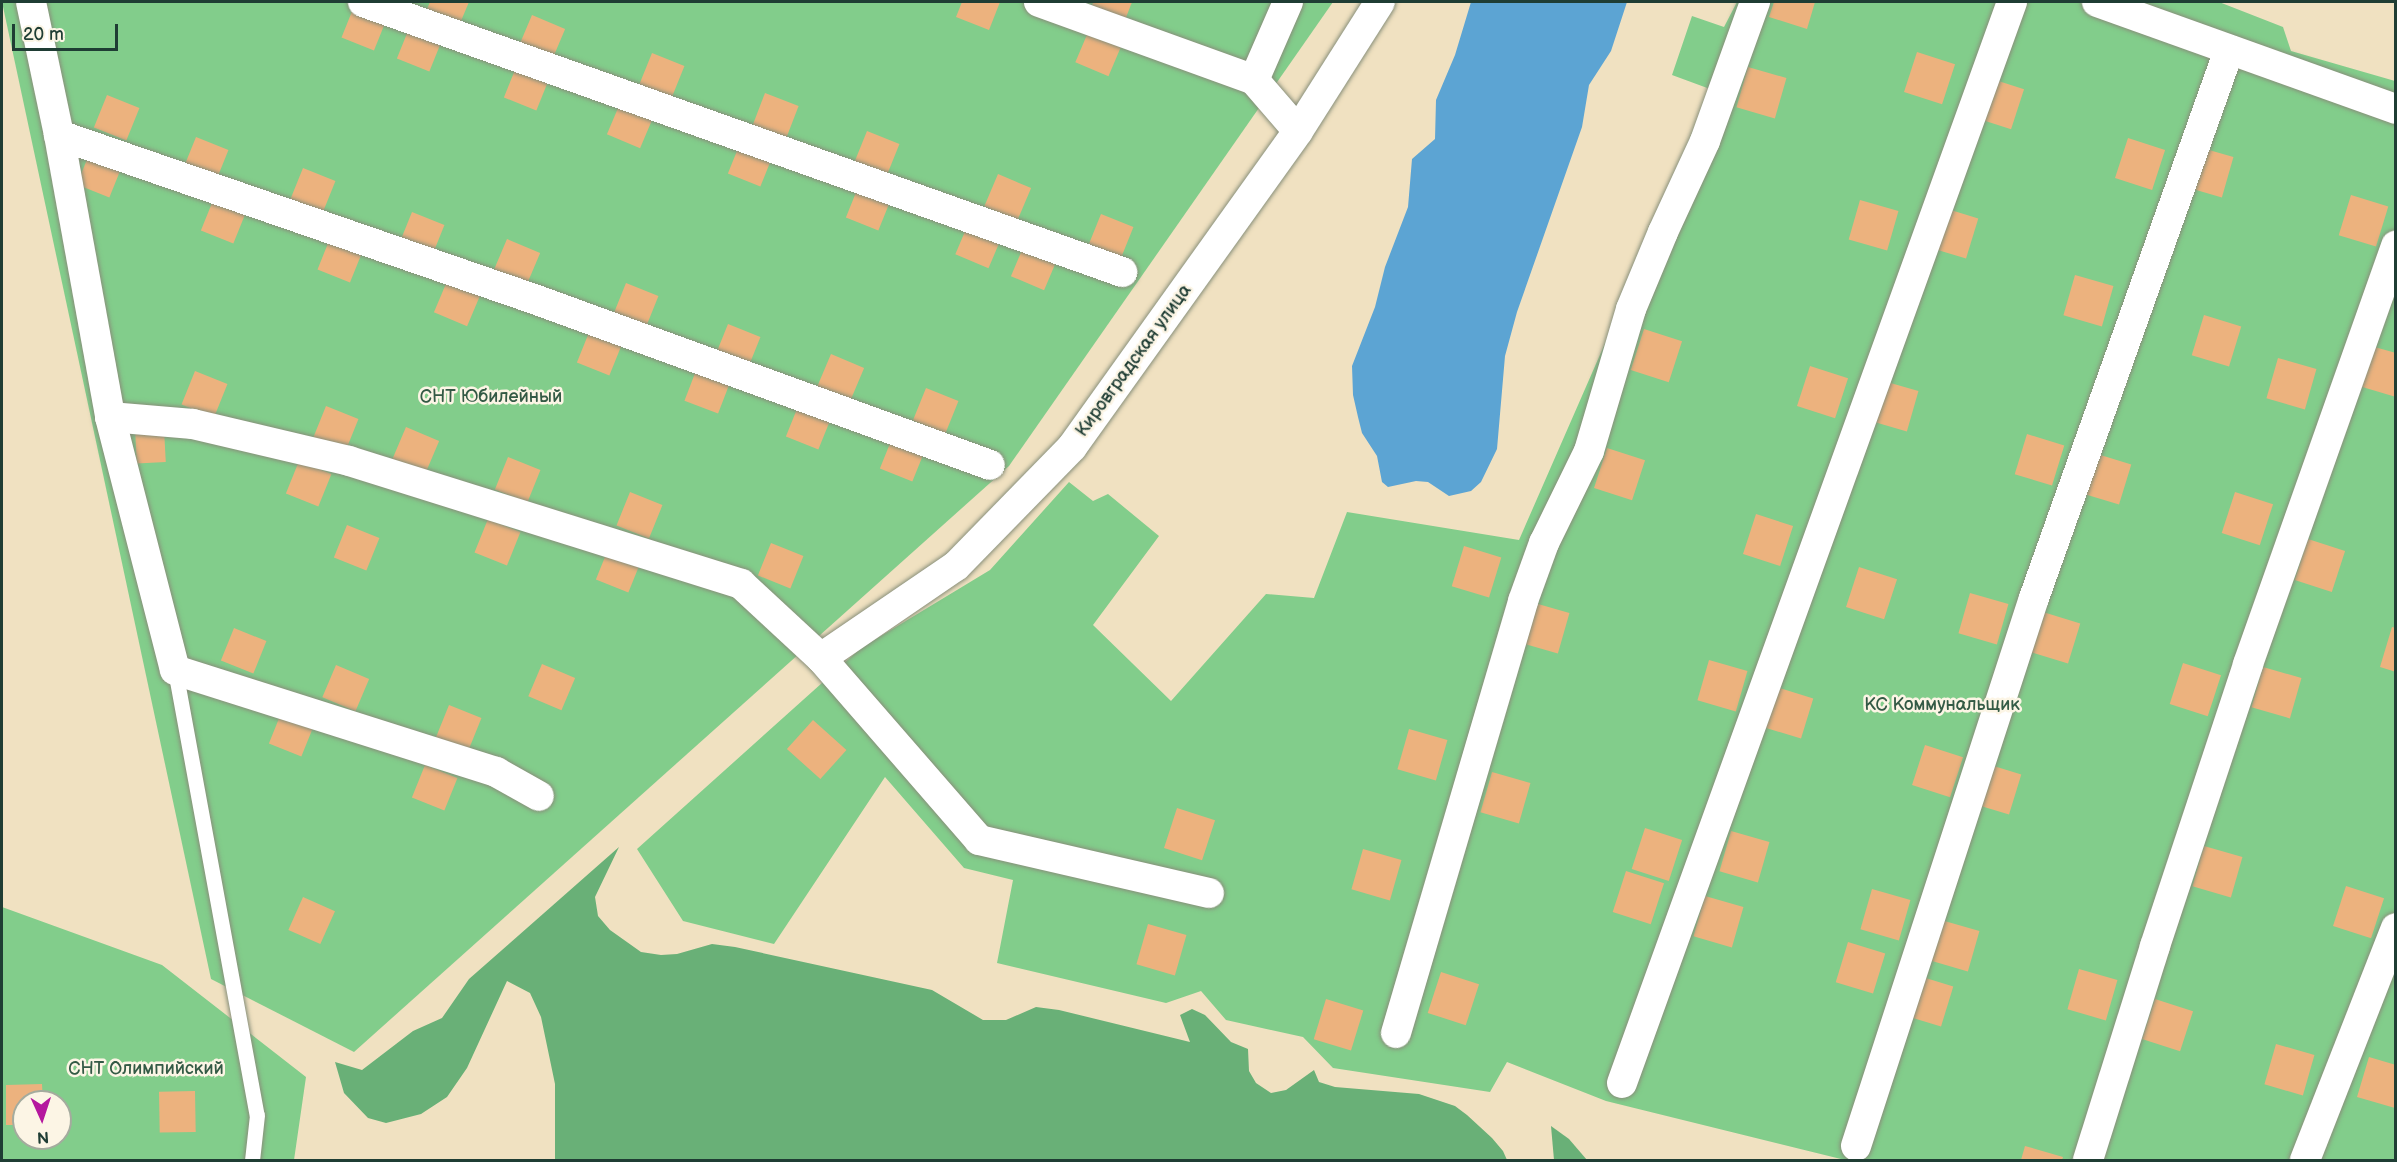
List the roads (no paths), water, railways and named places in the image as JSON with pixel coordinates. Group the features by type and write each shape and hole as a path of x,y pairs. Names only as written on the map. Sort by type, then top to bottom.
{"street":[{"path":"31,2 59,135 110,417 175,670 496,772 539,796"},
{"path":"363,2 1122,272"},
{"path":"1039,2 1254,80 1298,131"},
{"path":"1254,80 1288,2"},
{"name":"Кировградская улица","path":"821,658 957,567 1072,447 1298,131 1380,2"},
{"path":"1396,1033 1523,600 1544,543 1589,451 1631,309 1663,232 1706,141 1755,2"},
{"path":"1622,1083 2012,2"},
{"path":"2097,2 2396,109"},
{"path":"1856,1146 2034,598 2229,50"},
{"path":"59,135 534,299 990,465"},
{"path":"2088,1161 2248,664 2396,244"},
{"path":"110,417 193,424 349,461 741,584 821,658 980,840 1209,893"},
{"path":"2305,1161 2396,928"}],"lane":[{"path":"175,670 257,1115 252,1161"}],"water":[{"path":"1471,2 1627,2 1611,51 1589,85 1582,127 1517,312 1505,356 1497,449 1481,482 1471,491 1449,496 1428,482 1416,481 1388,487 1382,482 1377,456 1362,433 1353,395 1352,366 1375,307 1385,267 1408,207 1412,159 1435,139 1436,100 1455,55"}],"park label":[{"name":"СНТ Юбилейный","path":"491,397"},
{"name":"КС Коммунальщик","path":"1942,705"},
{"name":"СНТ Олимпийский","path":"146,1069"}]}
